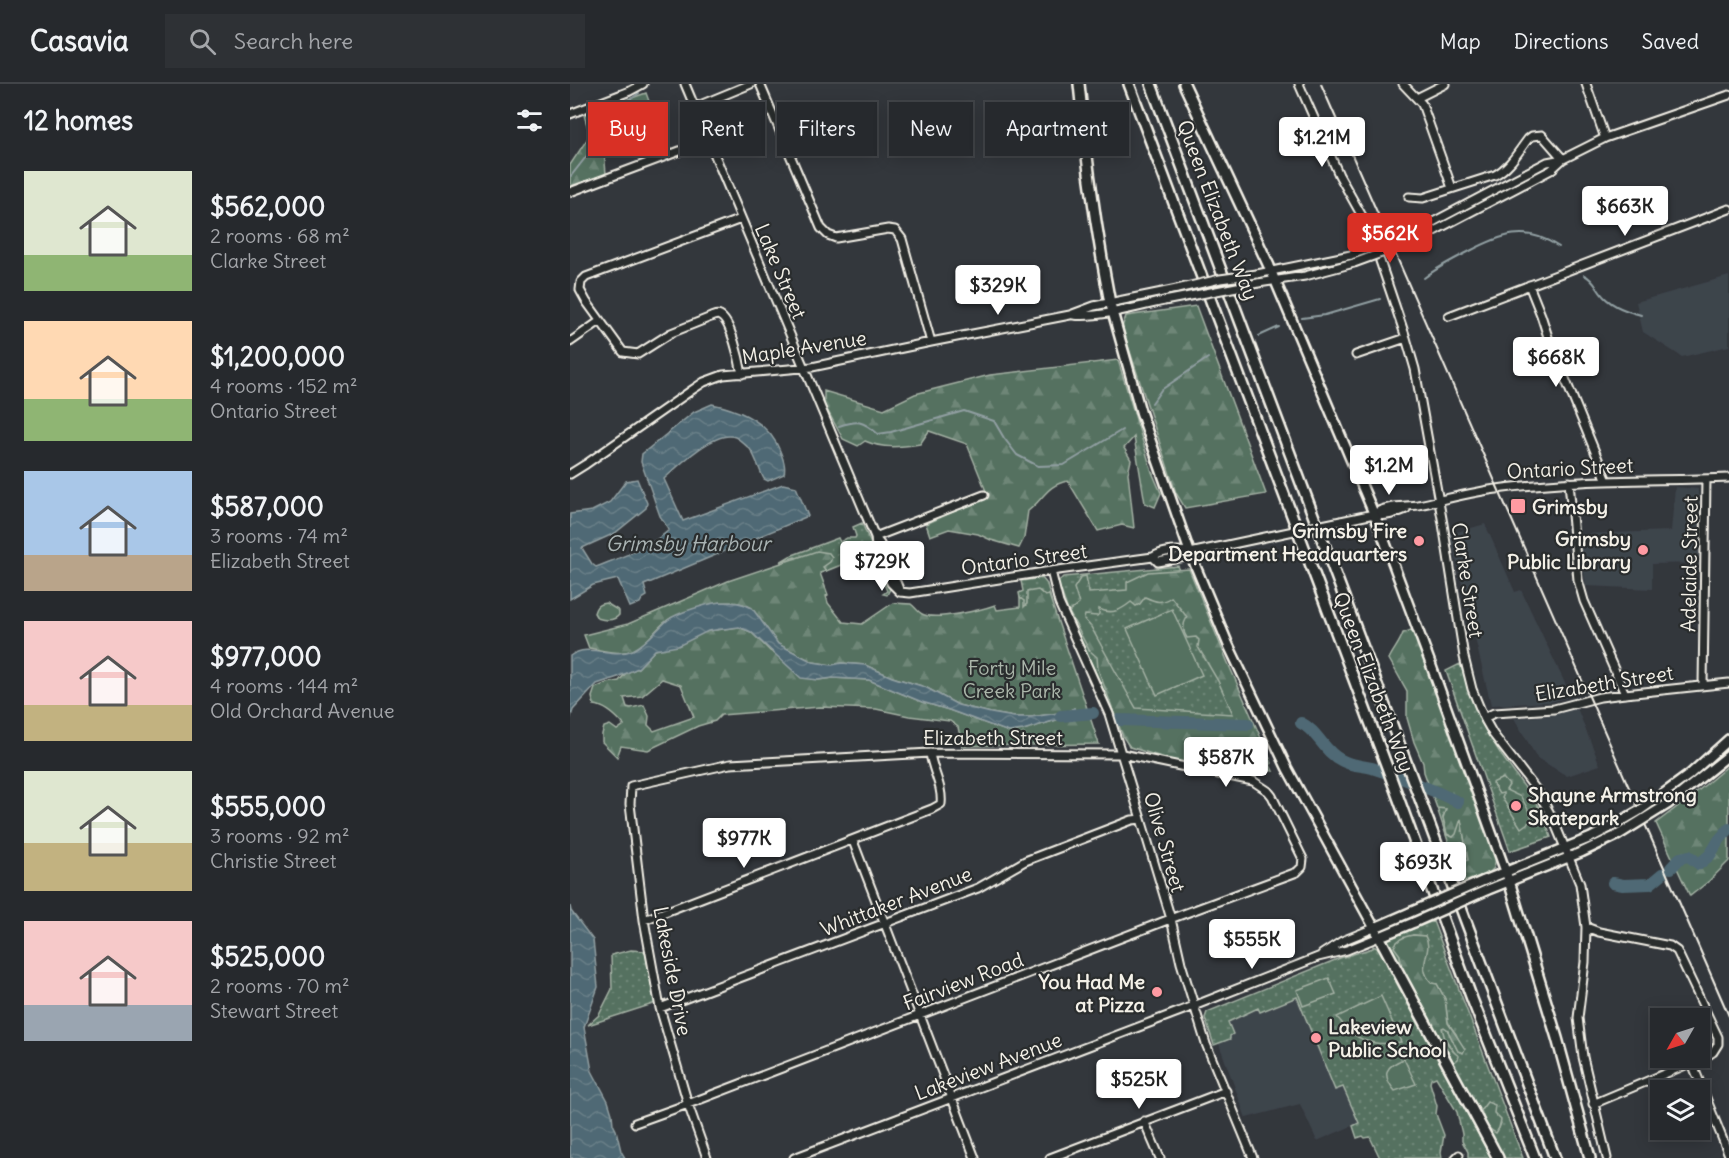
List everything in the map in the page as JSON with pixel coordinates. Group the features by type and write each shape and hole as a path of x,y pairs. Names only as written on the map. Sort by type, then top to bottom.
{"highway":[{"path":"1079,84 1097,236 1111,307"},
{"name":"Queen Elizabeth Way","path":"1129,84 1387,767 1472,999 1534,1158"},
{"name":"Queen Elizabeth Way","path":"1151,84 1555,1158"},
{"path":"1184,84 1271,269"},
{"path":"1508,876 1557,1038 1590,1158"},
{"path":"1380,939 1498,1158"}],"main road":[{"path":"1271,269 1374,514 1508,876"},
{"path":"1111,307 1141,413 1190,553 1228,644 1266,726 1380,939 1487,890 1508,876"},
{"path":"1568,852 1629,817 1663,794 1689,775 1729,739"},
{"path":"1374,928 1483,881 1508,876 1618,835 1668,804 1729,755"}],"street":[{"path":"570,114 643,84"},
{"name":"Lake Street","path":"685,84 693,102"},
{"path":"707,102 751,84"},
{"path":"760,84 824,232 836,238 888,229 896,230 902,238 932,342"},
{"path":"1299,84 1339,175 1362,216 1372,241"},
{"path":"1403,84 1422,104 1452,188"},
{"path":"1417,98 1445,84"},
{"path":"1586,84 1605,138"},
{"name":"Maple Avenue","path":"570,474 704,382 723,375 805,368 1070,315 1094,306 1111,307 1164,301 1305,276 1354,263 1417,240 1551,170 1563,159 1605,138 1729,95"},
{"path":"1408,197 1423,198 1495,175 1502,171 1532,136 1542,135 1563,159"},
{"path":"570,192 680,151"},
{"name":"Lake Street","path":"716,156 805,368 891,583 900,592"},
{"name":"Maple Avenue","path":"1111,307 1161,292 1351,255 1414,232 1547,162 1563,159"},
{"path":"1449,316 1729,210"},
{"path":"741,219 586,277 580,282 580,290 623,352 638,354 671,333 711,317 721,316 727,325 742,374"},
{"name":"Clarke Street","path":"1380,261 1406,338 1421,399 1464,657 1472,689 1493,734 1538,792 1553,819 1580,884 1586,927 1585,962 1578,1018 1582,1056 1607,1158"},
{"path":"1529,285 1607,481"},
{"path":"570,342 600,321"},
{"path":"1356,355 1406,338"},
{"name":"Ontario Street","path":"900,592 909,593 1153,557 1156,554 1183,550 1190,553 1374,514 1386,509 1414,506 1502,488 1569,482 1729,478"},
{"name":"Adelaide Street","path":"1703,686 1706,479"},
{"path":"1569,482 1578,580 1584,601 1625,694"},
{"path":"874,537 984,495"},
{"name":"Olive Street","path":"1051,571 1059,603 1109,714 1142,819 1181,963 1206,1044 1253,1158"},
{"name":"Elizabeth Street","path":"1484,718 1494,713 1554,710 1600,697 1729,683"},
{"path":"644,920 853,841 941,804 942,794 930,753"},
{"name":"Elizabeth Street","path":"631,786 730,764 930,753 1122,754 1253,781 1272,796 1303,859 1302,867"},
{"name":"Lakeside Drive","path":"631,786 630,804 644,920 660,1008 688,1104 707,1158"},
{"name":"Whittaker Avenue","path":"660,1008 978,888 1025,861 1132,820 1142,819"},
{"path":"853,841 975,1158"},
{"name":"Fairview Road","path":"634,1124 1288,876 1302,867"},
{"path":"1586,927 1599,932 1670,946 1677,951 1704,1008"},
{"path":"1318,957 1342,941 1374,928"},
{"path":"1318,957 1380,939"},
{"name":"Lakeview Avenue","path":"794,1158 1318,957"},
{"path":"1710,1020 1718,1037 1716,1049 1710,1054"},
{"path":"1593,1104 1680,1068"},
{"path":"1694,1068 1729,1155"},
{"path":"1050,1158 1063,1156 1144,1121 1226,1090"},
{"path":"1144,1121 1160,1158"}],"shaded area":[{"path":"1729,276 1729,346 1682,357 1643,332 1636,302"},
{"path":"1675,487 1698,489 1699,563 1652,564 1652,589 1586,586 1578,534 1671,531"},
{"path":"1485,524 1515,592 1521,590 1571,696 1551,702 1491,705 1450,534"},
{"path":"1577,708 1600,765 1567,776 1537,758 1514,718 1552,715"},
{"name":"Lakeview Public School","path":"1352,961 1359,1123 1317,1141 1300,1104 1246,1118 1208,1014"}],"green space":[{"path":"646,93 649,102 621,102"},
{"path":"588,114 588,128 584,115"},
{"path":"588,138 588,156 604,156 606,174 570,186 570,165"},
{"path":"1196,306 1266,494 1185,508 1176,493 1122,327 1126,316"},
{"path":"1118,360 1152,472 1161,493 1155,507 1145,503 1134,437 1124,448 1131,460 1128,473 1134,528 1122,525 1098,531 1068,481 1050,489 1028,511 1024,538 1019,548 978,534 949,529 930,536 926,524 988,496 967,444 929,431 920,444 892,447 865,441 858,446 843,439 824,404 824,391 884,409 915,394 990,375"},
{"path":"862,523 890,589 887,595 883,594 887,591 885,585 864,548 847,554 851,561 826,571 823,567 795,557 780,562 838,538 840,542 847,538 855,538 853,527"},
{"name":"Forty Mile Creek Park","path":"817,551 829,553 832,557 830,562 823,567 826,571 820,573 828,595 826,596 828,603 843,622 862,624 893,603 911,604 928,616 947,616 995,605 997,610 1020,607 1020,598 1024,601 1024,607 1027,604 1027,592 1038,590 1045,596 1049,595 1099,744 962,746 958,727 950,721 876,709 820,707 721,715 715,721 698,726 648,750 621,746 617,757 602,742 602,734 604,727 610,725 617,730 624,725 614,715 594,705 592,697 595,688 619,681 626,673 638,668 655,650 708,631 739,627 751,632 770,651 818,680 833,678 869,680 922,702 1009,732 1063,718 1076,719 1074,708 1066,712 1031,717 991,713 958,705 925,687 892,677 865,665 842,663 832,665 813,662 778,644 752,608 744,604 729,602 713,604 673,617 631,651 615,652 589,648 584,635 628,624 728,581","holes":["662,679 681,685 694,717 654,731 648,725 649,716 644,705 627,707 624,698 642,696"]},
{"name":"Forty Mile Creek Park","path":"1178,566 1273,771 1129,747 1068,611 1058,582 1063,577"},
{"path":"1189,569 1272,763 1262,773 1250,774 1180,763 1130,747 1123,737 1098,669 1097,657 1089,650 1069,612 1079,604 1074,588 1081,577 1086,576 1089,593 1127,590 1127,582 1148,572","holes":["1145,597 1155,601 1171,597 1187,617 1184,633 1187,638 1196,637 1199,640 1198,647 1218,681 1233,714 1136,708 1091,627 1084,619 1085,615 1097,616 1099,609 1108,612 1116,611 1131,602 1136,606"]},
{"path":"1042,578 1047,584 1052,603 1040,591 1028,592 1027,604 1022,607 1024,601 1020,598 1019,593 1023,591 1021,581"},
{"path":"606,603 619,611 619,615 614,619 597,618 594,613 599,605"},
{"path":"1172,609 1202,675 1157,695 1127,629"},
{"path":"1411,630 1414,632 1496,858 1494,868 1490,872 1465,882 1461,862 1468,860 1461,819 1456,834 1453,837 1447,834 1443,818 1446,809 1437,808 1407,718 1407,691 1389,659 1403,633"},
{"path":"1460,664 1480,721 1541,810 1551,837 1510,851 1446,671"},
{"path":"1729,765 1729,861 1690,896 1656,823"},
{"name":"Shayne Armstrong Skatepark","path":"1503,778 1509,785 1506,790 1521,797 1531,815 1532,820 1521,828 1502,798 1503,793 1499,794 1492,783"},
{"path":"1437,808 1446,808 1443,818 1447,835 1453,837 1461,817 1468,861 1461,863 1465,882 1462,883"},
{"path":"1433,921 1523,1158 1502,1158 1452,1064 1456,1055 1441,1028 1447,1029 1458,1051 1461,1045 1448,1023 1445,999 1437,984 1427,979 1424,970 1425,936 1413,935 1395,947 1400,955 1402,970 1385,940","holes":["1481,1110 1494,1113 1501,1123 1499,1128 1491,1130"]},
{"path":"1413,935 1425,936 1428,948 1425,964 1427,976 1432,983 1437,984 1445,999 1448,1023 1465,1049 1463,1053 1458,1051 1447,1029 1442,1028 1448,1044 1459,1056 1452,1064 1402,970 1400,955 1394,947 1399,940"},
{"path":"1373,946 1383,954 1491,1158 1468,1158 1468,1152 1462,1141 1457,1112 1436,1077 1431,1079 1430,1083 1437,1106 1436,1114 1444,1135 1442,1158 1380,1158 1370,1137 1357,1138 1353,1126 1359,1123 1343,1087 1335,1090 1297,997 1260,1012 1258,1008 1228,1022 1233,1034 1230,1039 1214,1045 1205,1018 1207,1012 1340,958 1373,948"},
{"path":"631,950 645,951 656,1003 588,1025 599,1015 612,989 611,955"},
{"path":"1329,978 1336,994 1303,1006 1297,990"},
{"path":"1381,996 1401,1042 1381,1044 1365,1040 1351,1032 1337,1017"},
{"path":"1404,1059 1416,1084 1395,1091 1388,1080 1387,1071"},
{"path":"1487,1102 1495,1105 1494,1113 1501,1120 1496,1133 1484,1120 1481,1110"}],"water":[{"name":"Grimsby Harbour","path":"712,404 743,414 769,432 782,457 784,474 768,481 764,479 752,452 741,441 727,436 717,439 697,450 664,479 683,521 783,484 796,487 808,516 644,585 647,596 640,603 630,607 618,579 593,585 570,599 570,514 592,511 610,502 626,481 637,479 647,503 646,508 615,533 582,548 596,567 634,552 669,530 660,516 641,462 642,454 694,412"},
{"path":"720,602 741,603 752,608 778,644 813,662 832,665 842,663 865,665 892,677 925,687 958,705 991,713 1031,717 1066,712 1074,708 1076,719 1063,718 1009,732 922,702 869,680 801,678 751,632 739,627 708,631 678,646 655,650 638,668 597,684 573,710 570,720 570,656 585,650 617,653 633,650 673,617"},
{"path":"570,906 571,911 593,940 598,987 584,1027 592,1071 608,1101 621,1151 625,1158 570,1158"}],"waterway":[{"path":"571,176 611,125 622,106 639,93"},
{"path":"1424,278 1480,246 1513,234 1535,236 1559,247"},
{"path":"1584,275 1612,303 1641,315"},
{"path":"1302,318 1325,315 1380,299"},
{"path":"1259,336 1279,327"},
{"path":"1152,403 1161,390 1208,358"},
{"path":"839,426 860,422 878,434 964,411 994,421 1017,455 1038,466 1064,465 1122,430"},
{"path":"1061,716 1093,713"},
{"path":"1119,720 1248,724"},
{"path":"1301,723 1312,731 1330,752 1345,762 1394,775 1458,802"},
{"path":"1671,868 1680,858 1689,856 1699,864 1710,855 1729,829"},
{"path":"1613,883 1650,884 1662,874"}],"railway":[{"path":"1321,84 1729,1016"}],"place":[{"name":"Grimsby","path":"1518,506"},
{"name":"Grimsby Fire Department Headquarters","path":"1419,541"},
{"name":"Grimsby Public Library","path":"1643,550"},
{"name":"Shayne Armstrong Skatepark","path":"1516,806"},
{"name":"You Had Me at Pizza","path":"1157,992"},
{"name":"Lakeview Public School","path":"1316,1038"}]}
